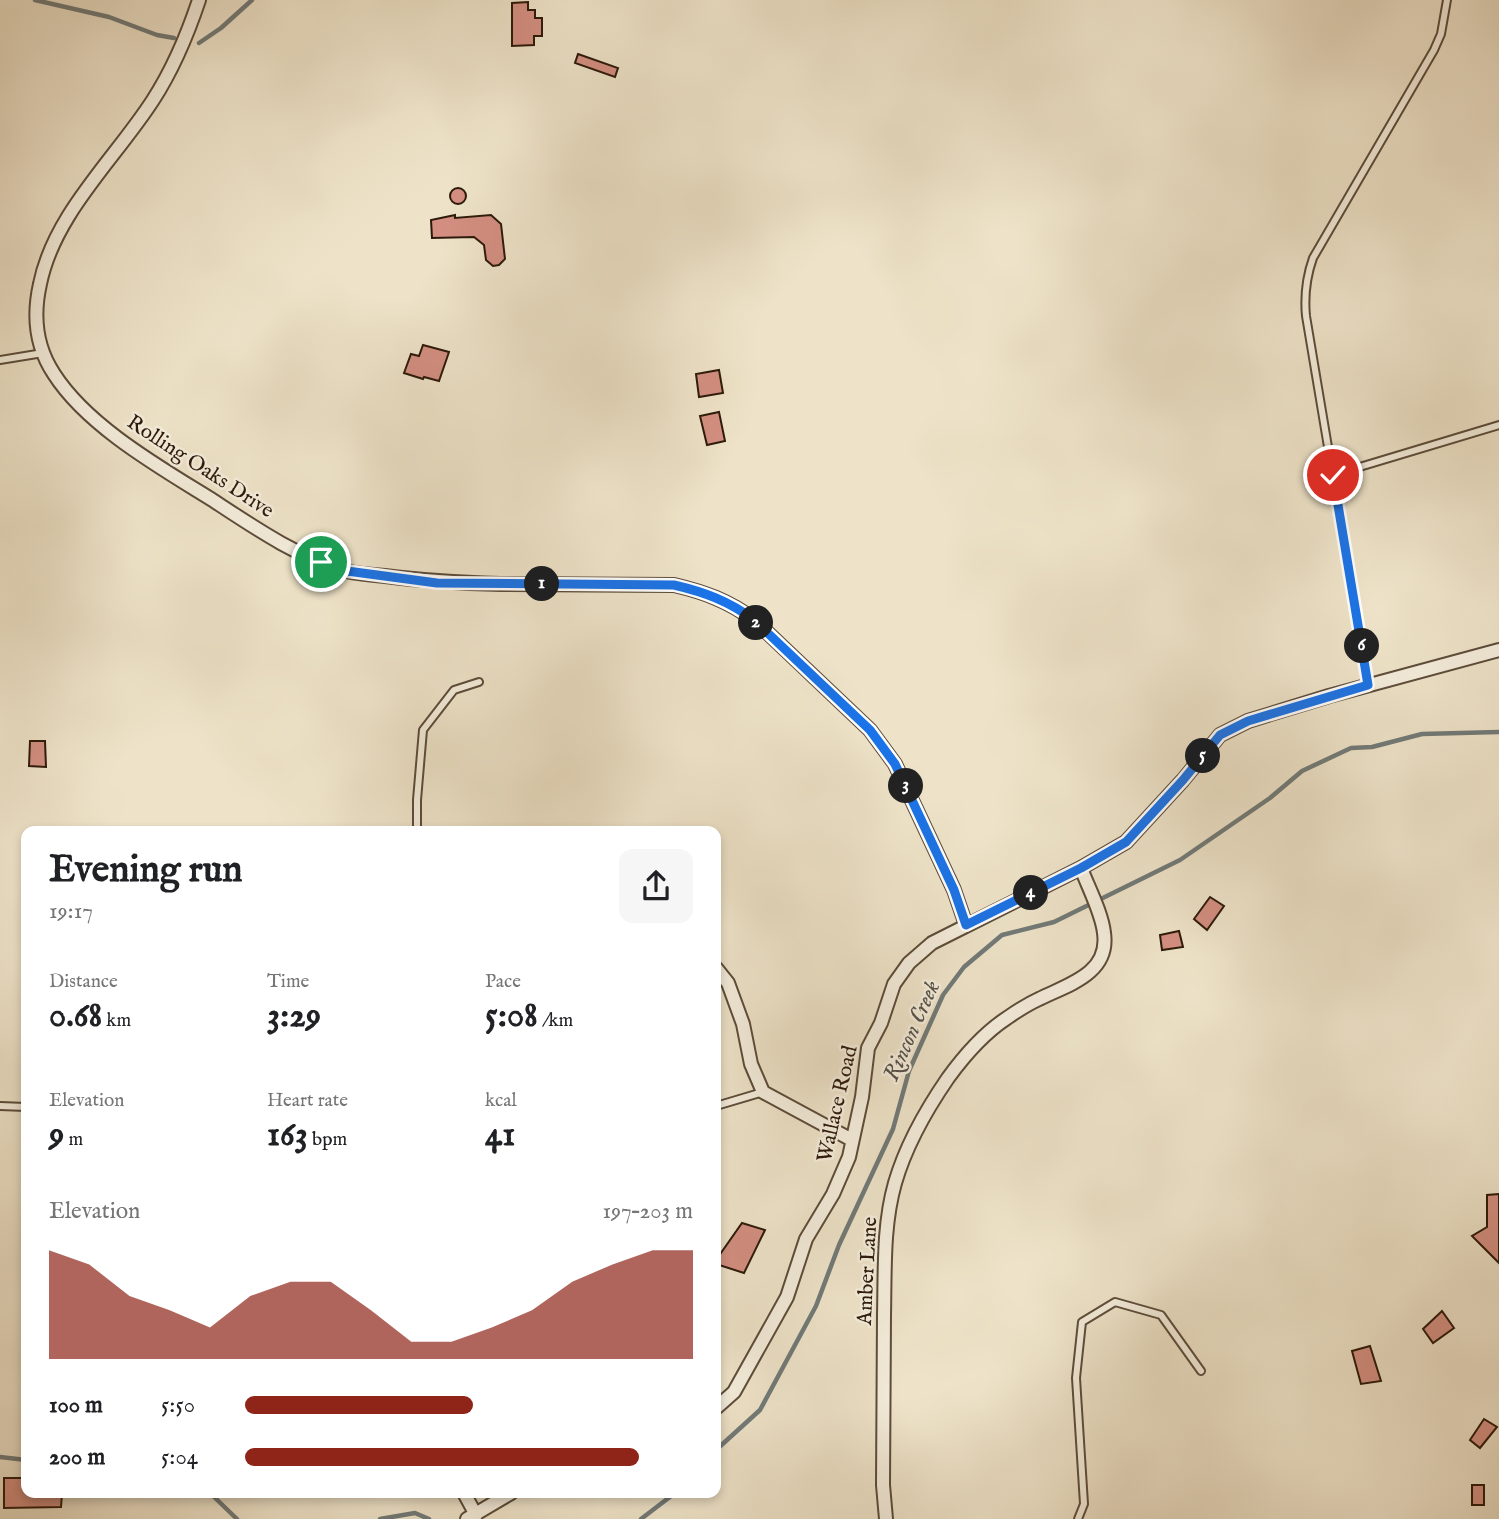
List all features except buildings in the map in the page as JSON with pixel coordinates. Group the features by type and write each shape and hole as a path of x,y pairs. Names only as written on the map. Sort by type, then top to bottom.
{"street":[{"name":"Rolling Oaks Drive","path":"199,0 186,41 153,100 73,208 49,256 40,283 36,323 43,353 54,375 76,403 167,472 263,532 314,559 347,571 437,583 674,585 708,593 736,607 754,620 870,730 895,764 954,890 966,925"},
{"name":"Wallace Road","path":"721,1404 734,1392 787,1297 806,1239 833,1194 849,1157 862,1097 868,1048 881,1023 894,984 909,963 932,943 1081,868 1126,842 1220,735 1248,721 1499,650"},
{"name":"Amber Lane","path":"886,1519 883,1485 886,1237 887,1221 903,1161 923,1118 948,1078 980,1040 1006,1018 1081,981 1095,967 1103,950 1104,933 1081,868"},
{"path":"721,974 728,983 743,1024 751,1064 764,1092 852,1140"},
{"path":"465,1498 471,1517 503,1498"}],"lane":[{"path":"1368,685 1304,293 1313,258 1434,50 1441,34 1447,0"},
{"path":"0,360 43,353"},
{"path":"1333,475 1499,425"},
{"path":"417,826 424,730 454,690 478,682"},
{"path":"721,1105 764,1092"},
{"path":"0,1106 21,1107"},
{"path":"1078,1519 1084,1504 1076,1378 1082,1322 1115,1302 1160,1315 1201,1371"}],"waterway":[{"path":"35,0 109,17 157,35 174,38"},
{"path":"199,43 221,28 252,0"},
{"name":"Rincon Creek","path":"721,1445 760,1410 816,1306 839,1245 893,1129 909,1071 943,995 964,967 1002,935 1054,922 1180,860 1270,798 1302,771 1351,748 1372,747 1422,734 1499,732"},
{"path":"0,1457 21,1459"},
{"path":"215,1498 237,1519"},
{"name":"Rincon Creek","path":"641,1519 668,1498"},
{"path":"380,1519 415,1513 429,1519"}],"route":[{"path":"321,562 347,571 437,583 674,585 708,593 736,607 754,620 870,730 895,764 954,890 966,925 1081,868 1126,842 1220,735 1248,721 1368,685 1333,475"}]}
